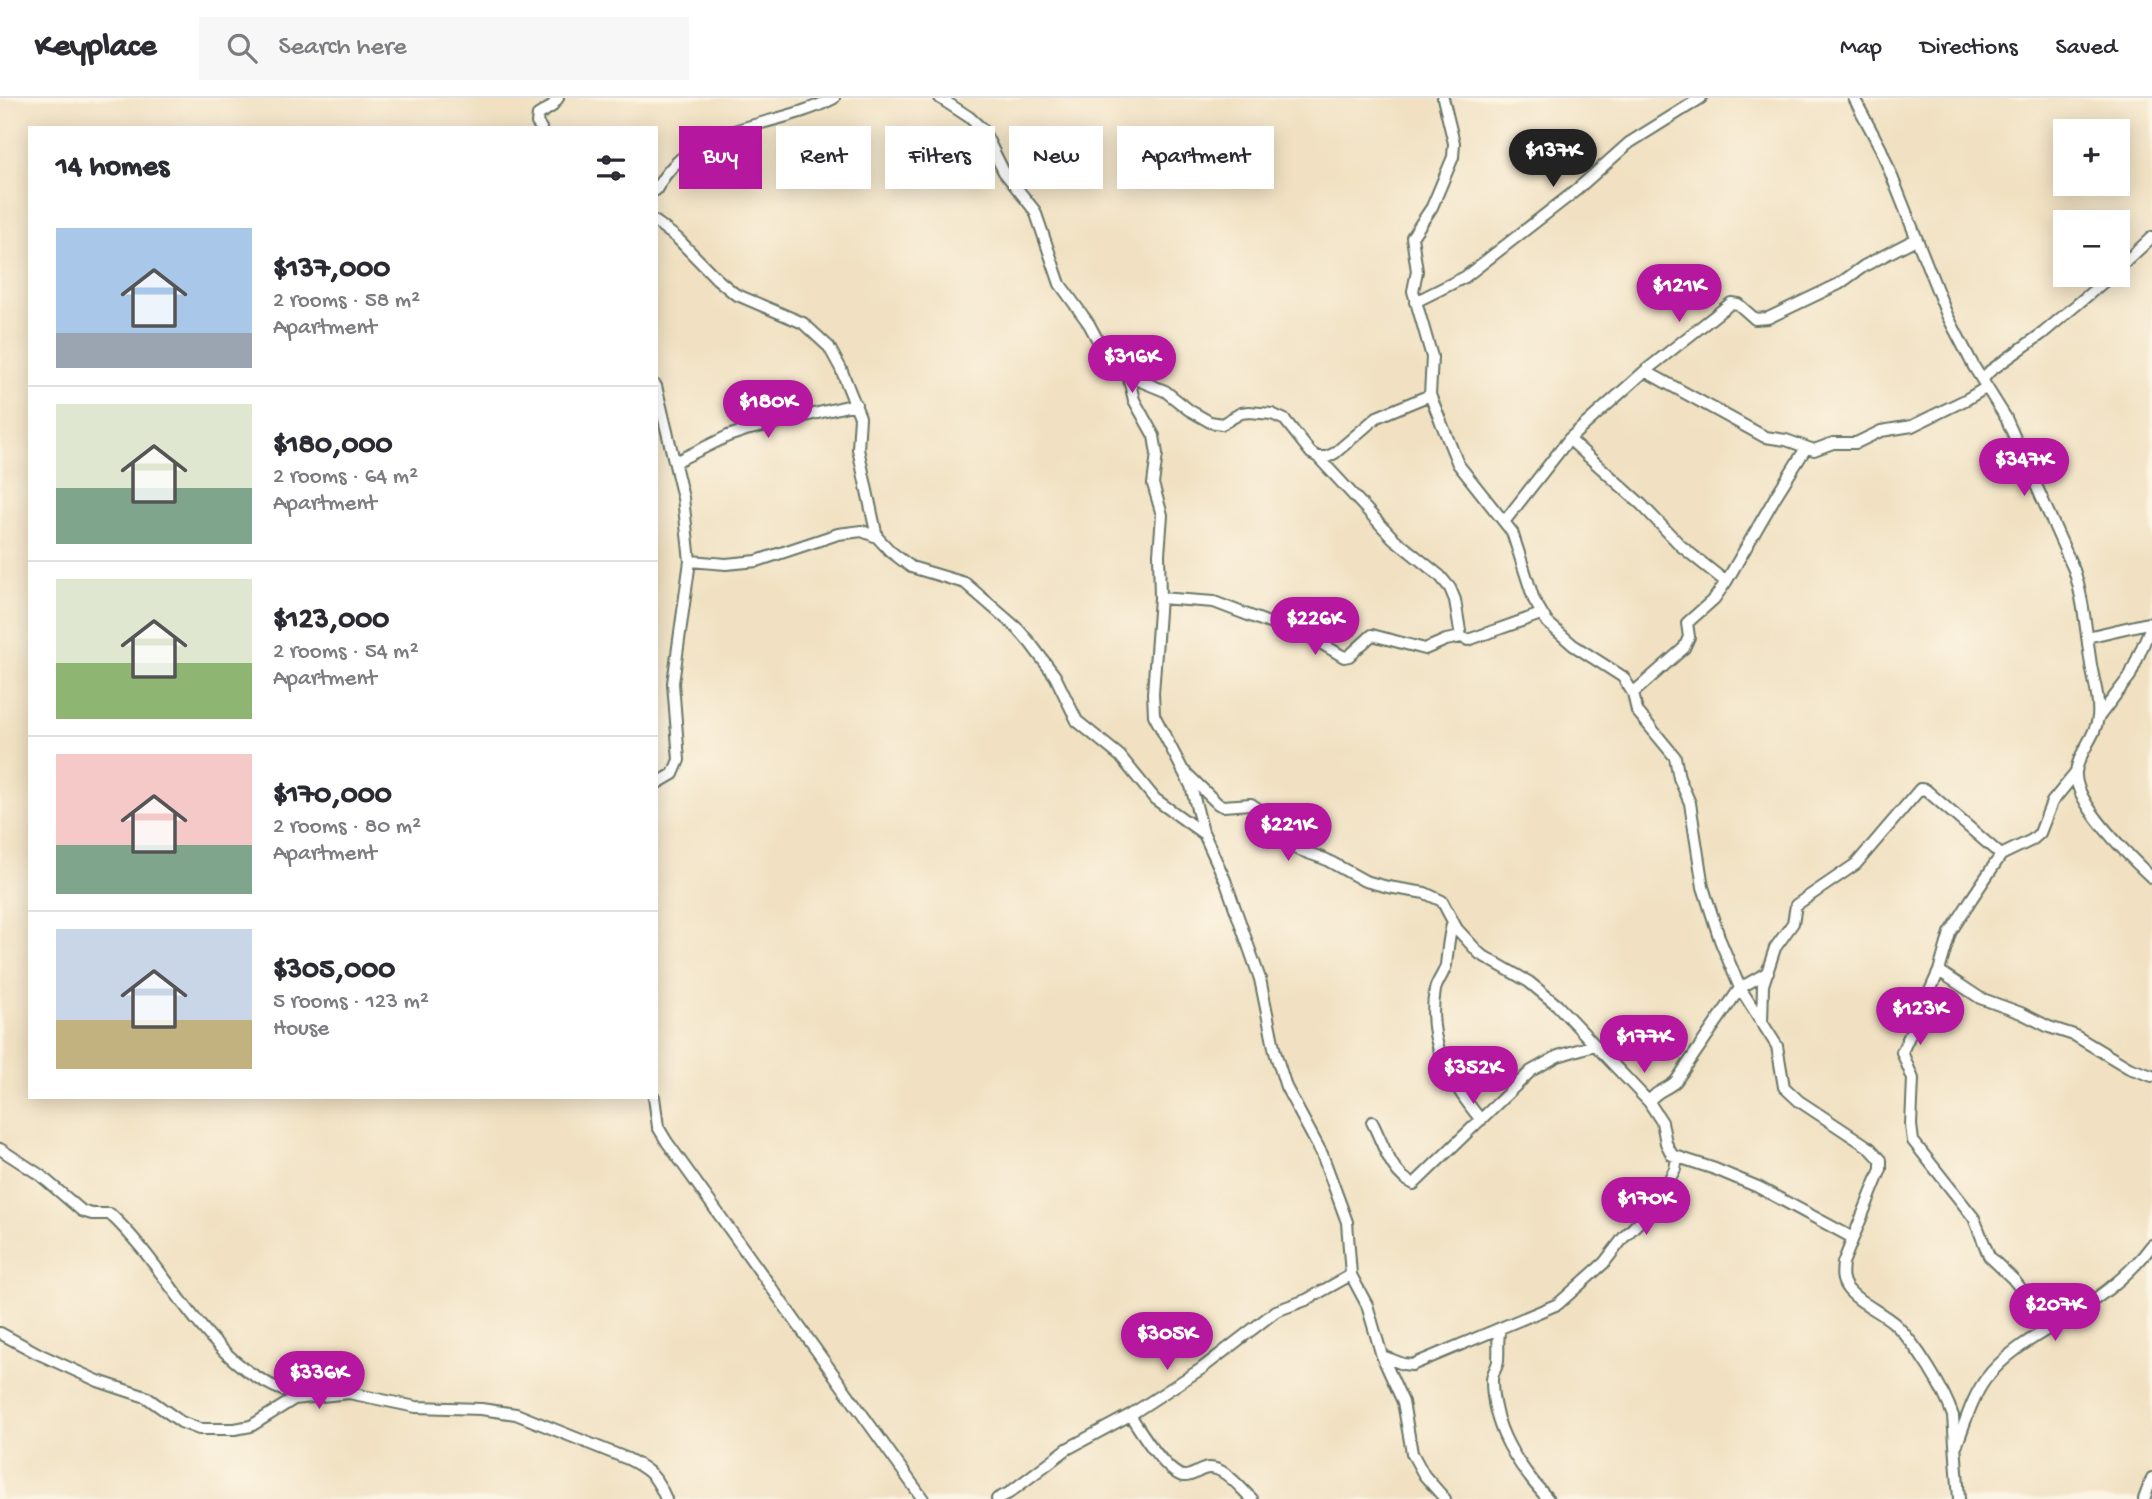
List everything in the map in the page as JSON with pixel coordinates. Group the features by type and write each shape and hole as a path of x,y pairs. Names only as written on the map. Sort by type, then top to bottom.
{"street":[{"path":"539,126 538,115 551,107 558,98"},
{"path":"658,187 675,163 704,143 727,132 791,115 834,98"},
{"path":"940,98 969,117 983,131 1004,172 1035,211 1060,284 1089,324 1104,352 1128,375 1157,387 1189,410 1215,424 1228,422 1250,412 1280,417 1393,538 1440,576 1450,588 1455,600 1461,637"},
{"path":"1455,98 1445,103 1454,150 1432,207 1412,237 1417,271 1413,291 1432,357 1430,395 1458,464 1504,522 1516,542 1541,614 1567,639 1623,677 1633,693 1637,711 1643,721 1675,757 1679,778 1690,803 1703,887 1720,940 1740,988 1779,1051 1783,1083 1790,1094 1870,1148 1881,1160 1881,1169 1843,1263 1841,1275 1853,1295 1894,1323 1921,1356 1949,1404 1953,1416 1959,1499"},
{"path":"1415,302 1465,277 1574,192 1629,143 1701,98"},
{"path":"1854,98 1876,138 1947,315 2006,418 2074,570 2082,596 2098,697 2098,718"},
{"path":"658,224 677,238 735,295 803,323 817,333 829,347 856,404 861,426 858,449 877,537"},
{"path":"2130,258 2152,237"},
{"path":"1504,522 1569,439 1645,371 1731,303 1738,304 1755,319 1768,318 1839,284 1864,266 1916,239"},
{"path":"1645,371 1765,437 1786,440 1814,450 1833,443 1848,445 1881,431 1912,426 1967,399 1984,383 1990,371 2043,333 2098,287"},
{"path":"1128,375 1134,400 1151,427 1156,444 1153,484 1162,515 1154,715 1191,786 1203,834 1225,880 1260,979 1275,1052 1286,1087 1322,1154 1347,1222 1352,1275 1367,1305 1382,1356 1403,1402 1412,1453 1423,1475 1445,1499"},
{"path":"658,394 675,463 688,529 691,561 673,683 679,760 673,774 658,782"},
{"path":"1318,457 1335,453 1377,418 1430,395"},
{"path":"675,463 728,436 746,430 856,404"},
{"path":"1569,439 1643,505 1682,546 1726,582"},
{"path":"1633,693 1684,648 1689,637 1687,623 1714,600 1806,448"},
{"path":"691,561 726,564 757,561 822,538 855,530 877,537 911,567 965,583 1018,629 1045,662 1064,692 1077,721 1120,756 1155,799 1203,834"},
{"path":"1160,598 1214,602 1309,636 1344,657 1349,656 1373,635 1425,649 1446,639 1461,637 1468,640 1541,614"},
{"path":"2087,637 2152,623"},
{"path":"2052,1326 2013,1279 1989,1256 1975,1218 1913,1141 1913,1079 1902,1052 1939,971 1950,933 2001,855 2032,840 2040,833 2053,802 2075,774 2098,718 2130,676 2152,623"},
{"path":"1182,769 1218,804 1251,804 1257,808 1278,837 1294,848 1325,859 1375,884 1438,898 1447,908 1453,922 1480,954 1529,982 1557,1005 1649,1102 1662,1122 1668,1151 1677,1158 1715,1169 1758,1187 1853,1238"},
{"path":"2075,774 2084,800 2122,847 2152,878"},
{"path":"1762,1024 1761,993 1775,948 1793,923 1798,902 1856,864 1920,789 1926,790 2001,855"},
{"path":"1453,922 1447,940 1446,967 1436,987 1434,1038 1455,1084 1481,1120"},
{"path":"1939,971 1980,998 2074,1035 2129,1068 2152,1076"},
{"path":"1649,1102 1656,1093 1676,1081 1740,988 1768,972"},
{"path":"1372,1122 1394,1167 1408,1182 1414,1184 1531,1071 1558,1056 1594,1045"},
{"path":"654,1099 659,1127 667,1142 923,1499"},
{"path":"0,1149 40,1175 82,1211 110,1214 219,1348 269,1385 302,1396"},
{"path":"1382,1356 1412,1365 1552,1308 1604,1262 1655,1206 1675,1169 1677,1158"},
{"path":"1956,1447 1978,1390 2010,1353 2099,1296 2138,1262 2152,1245"},
{"path":"997,1499 1067,1449 1130,1415 1201,1369 1276,1311 1306,1300 1352,1275"},
{"path":"1500,1328 1497,1342 1498,1361 1492,1376 1497,1422 1517,1461 1548,1499"},
{"path":"0,1333 98,1381 146,1397 181,1422 199,1429 251,1426 287,1402 302,1396 349,1393 416,1408 481,1409 516,1415 628,1458 653,1474 666,1499"},
{"path":"1130,1415 1176,1473 1189,1476 1207,1468 1218,1469 1252,1499"},
{"path":"2144,1499 2152,1478"}]}
